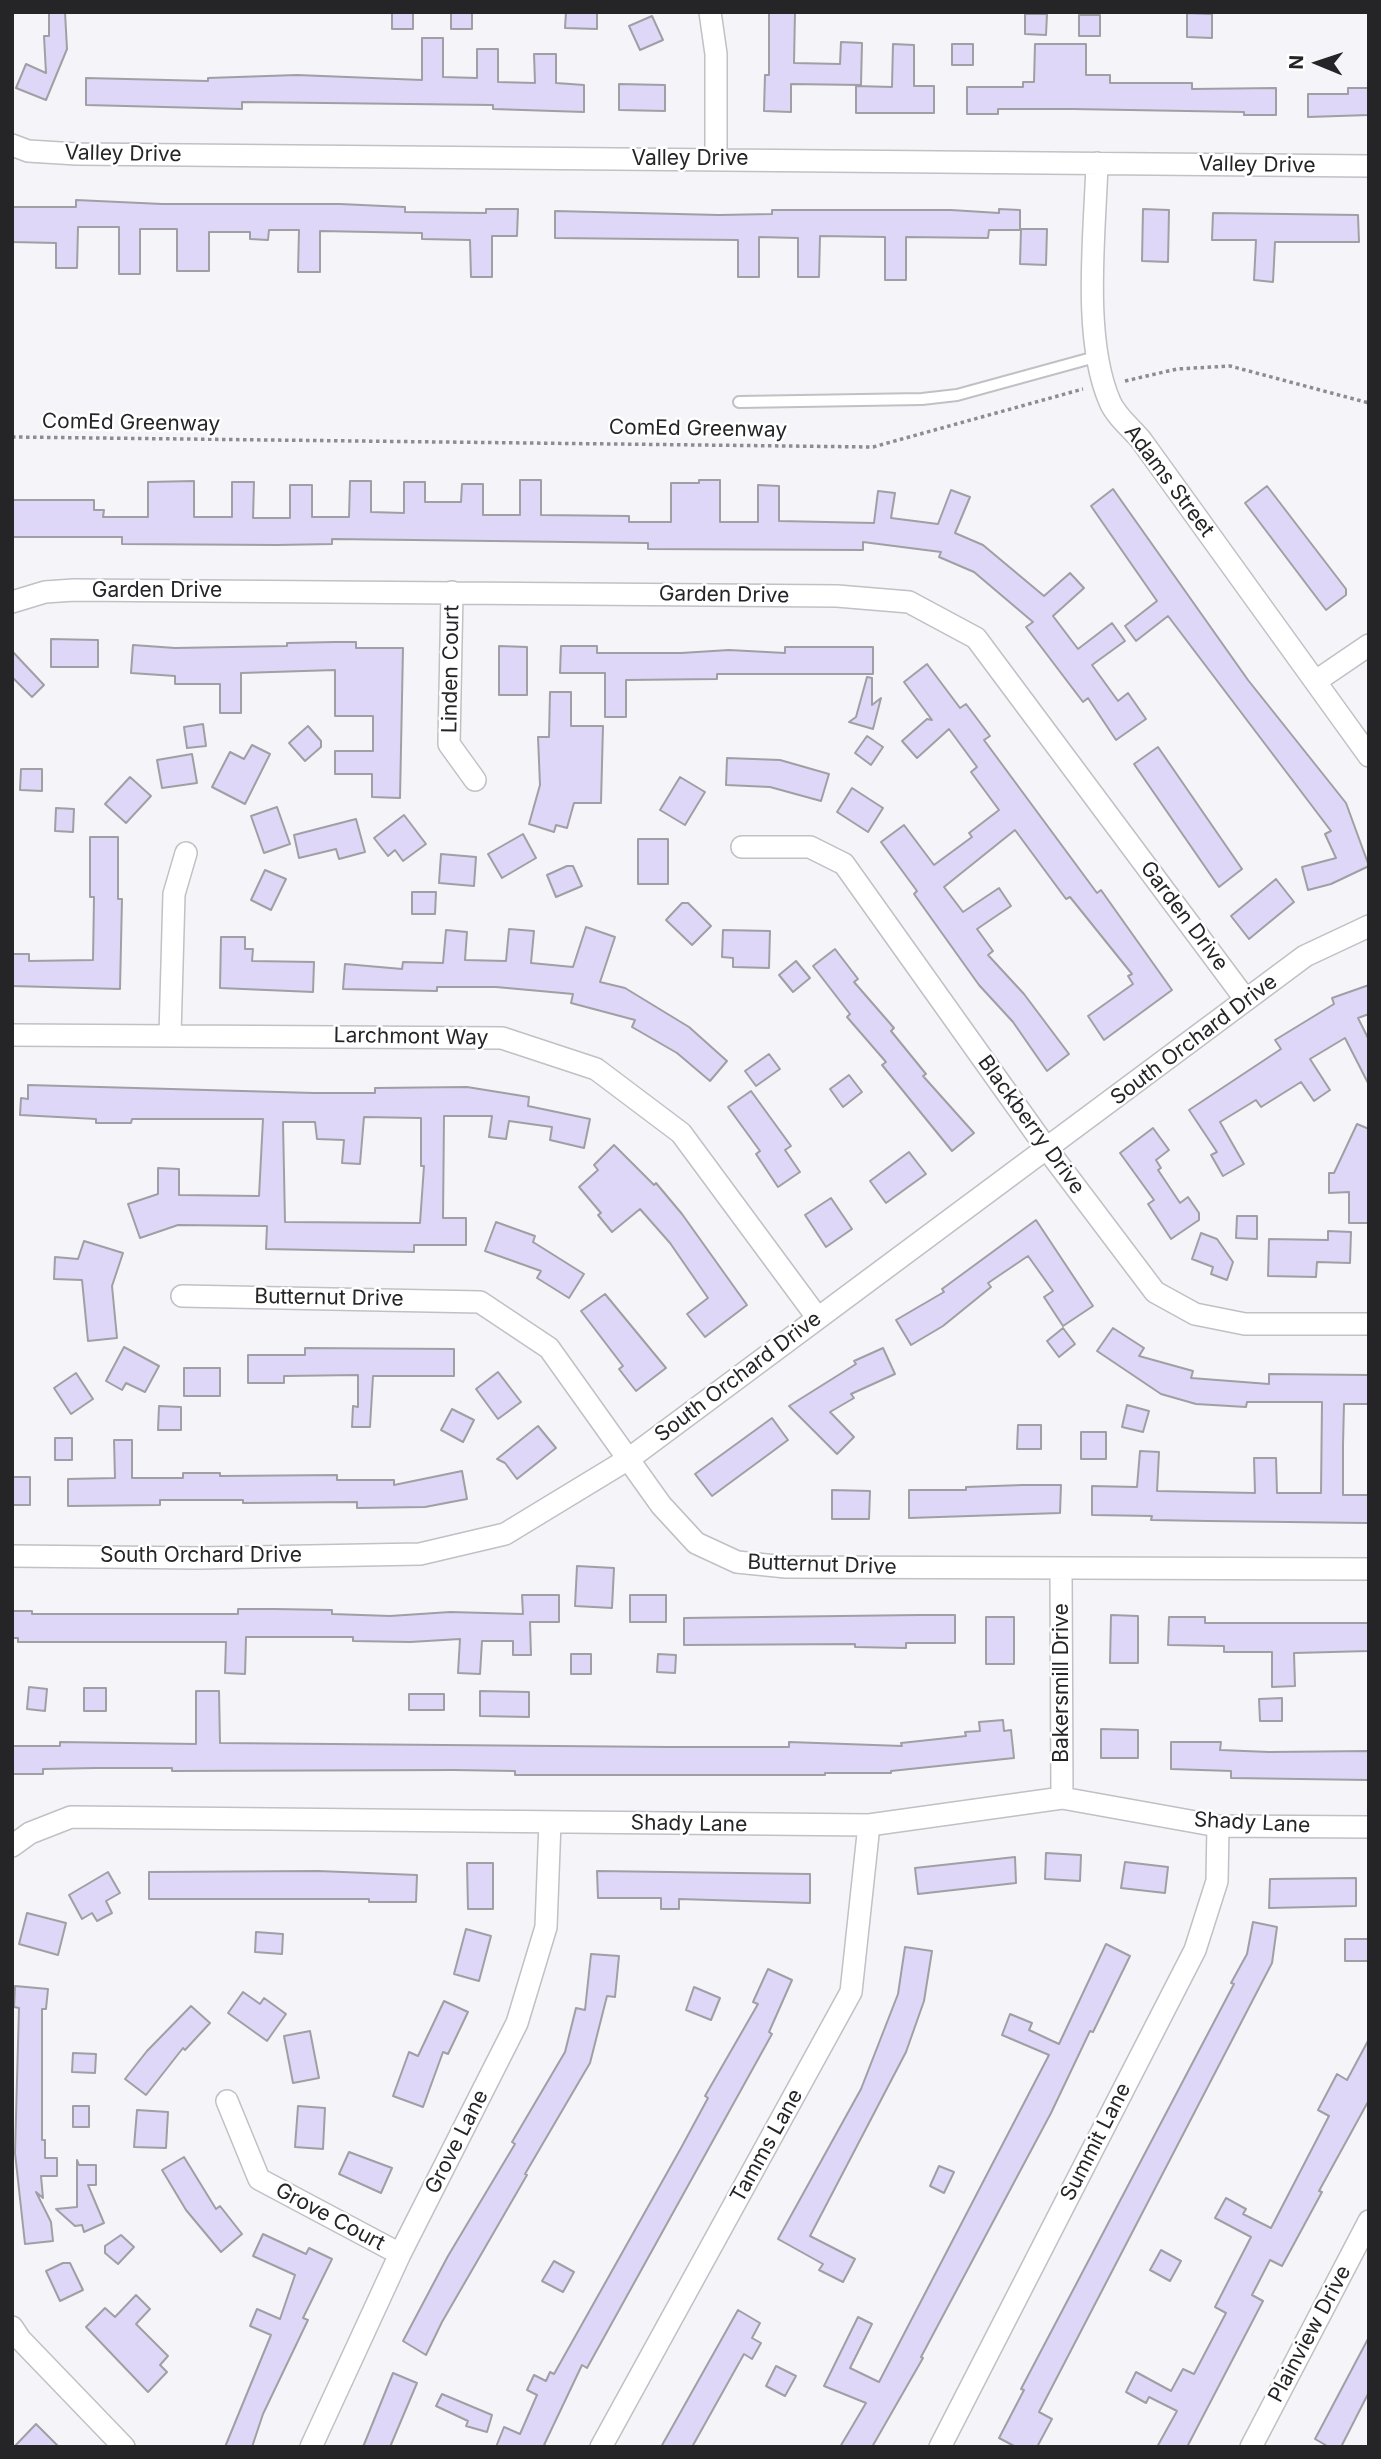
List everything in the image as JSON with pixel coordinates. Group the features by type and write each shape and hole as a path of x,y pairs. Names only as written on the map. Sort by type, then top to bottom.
{"street":[{"path":"710,12 716,54 716,159"},
{"name":"Valley Drive","path":"12,145 28,150 77,154 1369,166"},
{"name":"Adams Street","path":"1097,163 1093,307 1104,385 1111,405 1141,440 1369,756"},
{"name":"Garden Drive","path":"12,602 45,592 74,590 837,596 909,603 976,638 1247,1000"},
{"name":"Linden Court","path":"452,592 449,744 475,780"},
{"path":"1316,681 1369,645"},
{"name":"Blackberry Drive","path":"742,847 810,847 844,864 1047,1149 1155,1292 1195,1314 1245,1324 1369,1324"},
{"path":"170,1035 174,894 186,853"},
{"name":"South Orchard Drive","path":"12,1556 199,1558 420,1554 505,1534 630,1458 1305,956 1369,926"},
{"name":"Larchmont Way","path":"12,1035 502,1038 596,1069 681,1133 817,1317"},
{"name":"Butternut Drive","path":"181,1296 480,1303 549,1348 661,1505 696,1543 737,1562 786,1567 1369,1569"},
{"name":"Bakersmill Drive","path":"1062,1569 1062,1798"},
{"name":"Shady Lane","path":"12,1846 30,1833 71,1817 869,1825 1062,1798 1218,1826 1369,1827"},
{"name":"Grove Lane","path":"311,2447 400,2255 517,2023 546,1927 551,1822"},
{"name":"Tamms Lane","path":"601,2447 851,1993 869,1825"},
{"name":"Summit Lane","path":"940,2447 1195,1950 1217,1881 1218,1826"},
{"name":"Grove Court","path":"227,2101 259,2179 400,2255"},
{"name":"Plainview Drive","path":"1251,2447 1369,2221"},
{"path":"12,2327 124,2447"}],"lane":[{"path":"739,402 922,399 957,395 1099,356"}],"path":[{"name":"ComEd Greenway","path":"12,437 873,447 1104,385 1177,369 1230,366 1369,403"}],"building":[{"path":"49,12 65,12 67,49 46,100 16,88 26,64 46,73 44,36 49,36"},
{"path":"392,12 413,12 413,29 392,29"},
{"path":"451,12 472,12 472,29 451,29"},
{"path":"566,12 597,12 597,29 565,28"},
{"path":"769,12 795,12 794,63 840,64 841,42 862,43 861,85 791,84 791,112 764,111 765,75 769,75"},
{"path":"1187,13 1212,14 1212,38 1187,37"},
{"path":"1025,14 1047,14 1046,35 1025,34"},
{"path":"1079,15 1100,15 1100,36 1079,36"},
{"path":"652,16 663,40 640,50 629,26"},
{"path":"422,38 443,38 443,77 477,78 477,49 498,49 498,82 535,83 534,54 556,54 556,83 584,85 584,112 493,109 493,105 242,102 242,109 86,105 86,78 208,81 208,78 297,75 422,80"},
{"path":"893,44 914,45 914,86 934,86 934,113 856,113 856,86 892,87"},
{"path":"952,44 973,44 973,65 952,65"},
{"path":"1035,44 1086,44 1086,75 1110,75 1110,83 1192,83 1192,89 1276,88 1276,115 1073,109 998,109 998,114 967,114 967,87 1023,87 1023,82 1034,82"},
{"path":"619,84 665,85 665,111 619,110"},
{"path":"1348,88 1369,88 1369,115 1308,117 1308,94 1348,94"},
{"path":"76,200 162,204 340,204 405,207 405,212 486,213 486,209 518,209 517,236 492,236 492,277 471,277 470,240 422,239 422,233 320,231 320,272 298,272 299,230 269,230 268,240 250,239 250,232 209,232 209,271 177,271 177,229 140,229 140,274 119,274 119,227 78,227 77,268 56,268 56,243 12,242 12,207 76,207"},
{"path":"999,209 1020,210 1020,230 989,230 988,238 906,237 906,280 885,280 885,237 820,236 819,277 798,277 798,238 759,237 759,277 738,277 738,240 555,238 555,211 719,215 772,214 772,210 951,210 999,213"},
{"path":"1143,209 1169,210 1168,262 1142,261"},
{"path":"1213,213 1358,215 1359,242 1275,242 1273,282 1254,280 1256,240 1212,240"},
{"path":"1021,229 1047,229 1046,265 1020,264"},
{"path":"520,480 541,480 541,515 629,516 629,522 671,522 671,483 699,483 699,480 720,480 720,522 758,522 758,485 779,486 779,521 874,523 878,491 895,493 891,518 938,524 951,490 970,497 955,533 983,545 1044,596 1070,573 1084,588 1053,616 1078,649 1112,623 1125,641 1092,665 1118,701 1128,693 1146,719 1116,740 1088,698 1083,702 1026,627 1033,622 974,572 939,557 941,552 863,542 863,550 648,549 648,543 332,539 332,544 122,544 122,537 12,537 12,500 94,500 94,510 104,510 103,517 148,517 148,482 194,481 194,517 232,517 232,482 254,482 253,518 290,518 290,485 312,485 312,517 349,517 350,481 371,481 371,512 404,513 404,482 425,482 425,502 461,502 462,484 483,484 483,515 520,515"},
{"path":"1267,486 1346,589 1346,595 1326,610 1245,503"},
{"path":"1113,489 1248,680 1346,803 1369,866 1331,884 1308,890 1302,867 1336,858 1325,834 1331,831 1168,616 1136,641 1125,626 1157,601 1091,506"},
{"path":"51,639 98,640 98,667 51,667"},
{"path":"356,642 356,648 403,648 400,798 372,797 372,774 335,774 335,751 373,751 373,716 335,716 335,670 241,673 241,713 220,713 220,684 175,684 175,676 131,673 133,645 175,648"},
{"path":"499,646 527,647 527,695 499,695"},
{"path":"561,646 597,646 597,653 729,650 785,653 785,647 873,647 873,674 717,674 717,679 626,680 626,717 605,717 605,673 560,673"},
{"path":"12,651 44,685 32,697 12,677"},
{"path":"927,664 960,708 966,704 990,736 984,740 1097,893 1101,890 1172,990 1104,1040 1088,1016 1133,984 1128,976 1132,974 1070,897 1066,899 1015,830 944,887 963,912 999,888 1011,906 977,929 993,951 988,955 1024,994 1069,1054 1047,1071 1013,1022 979,985 914,894 917,891 881,842 904,825 934,865 972,837 969,833 999,810 971,772 977,767 949,729 917,758 902,741 927,719 932,720 904,682"},
{"path":"867,677 872,678 872,705 881,698 873,729 849,722 856,717"},
{"path":"550,692 571,692 571,726 603,726 601,803 574,803 567,828 556,825 554,832 529,824 540,785 538,737 549,737"},
{"path":"203,724 206,746 187,748 184,727"},
{"path":"308,726 321,741 321,747 305,761 289,743"},
{"path":"867,736 883,747 871,765 855,753"},
{"path":"252,745 270,754 245,804 212,787 230,752 244,759"},
{"path":"1158,747 1242,869 1219,887 1134,764"},
{"path":"192,754 197,783 162,788 157,760"},
{"path":"727,758 780,760 829,774 821,801 770,787 726,785"},
{"path":"21,769 42,769 42,791 20,790"},
{"path":"130,777 151,796 126,823 105,804"},
{"path":"680,777 705,792 685,825 660,810"},
{"path":"852,788 883,808 868,832 837,812"},
{"path":"277,807 290,844 264,853 251,816"},
{"path":"56,808 74,809 73,832 55,831"},
{"path":"404,815 426,844 403,861 395,850 388,856 374,838"},
{"path":"356,819 365,852 339,859 336,849 299,858 294,835"},
{"path":"523,834 536,858 502,878 488,854"},
{"path":"90,837 118,837 118,899 122,899 120,989 12,986 12,954 29,954 29,961 93,960 94,897 90,897"},
{"path":"638,839 668,839 668,884 638,884"},
{"path":"441,854 476,857 474,886 439,883"},
{"path":"573,866 582,886 556,897 547,875"},
{"path":"265,870 286,879 271,910 251,900"},
{"path":"1276,879 1294,902 1249,939 1231,916"},
{"path":"412,892 436,892 435,914 412,914"},
{"path":"682,903 688,903 711,926 692,945 666,920"},
{"path":"586,927 615,937 600,982 625,988 689,1027 727,1061 710,1081 677,1053 632,1027 635,1020 571,1003 573,994 496,987 437,987 437,991 343,989 345,964 402,969 403,962 443,963 446,930 467,932 465,960 506,961 509,929 534,931 531,963 573,967"},
{"path":"723,930 770,931 769,968 733,967 733,958 722,957"},
{"path":"221,937 245,937 245,949 253,949 252,961 314,962 313,992 220,988"},
{"path":"835,949 858,979 854,982 894,1028 891,1031 926,1074 923,1076 974,1133 952,1151 882,1065 886,1062 847,1017 850,1014 813,966"},
{"path":"796,961 810,978 793,992 779,975"},
{"path":"1369,985 1369,1014 1358,1018 1369,1040 1369,1085 1345,1038 1310,1059 1330,1090 1314,1101 1301,1082 1261,1107 1256,1100 1220,1122 1244,1164 1223,1176 1211,1155 1217,1152 1189,1110 1281,1049 1275,1040 1334,1004 1332,998"},
{"path":"769,1054 780,1069 756,1086 745,1071"},
{"path":"849,1075 862,1092 843,1107 830,1089"},
{"path":"28,1085 314,1093 375,1093 375,1088 467,1087 529,1097 528,1106 590,1119 584,1148 550,1140 552,1127 509,1121 506,1139 489,1137 492,1116 444,1116 443,1218 466,1218 466,1245 414,1245 414,1252 266,1249 267,1226 178,1225 140,1238 128,1204 158,1194 158,1168 179,1169 179,1195 259,1196 263,1119 132,1119 131,1123 96,1123 96,1119 20,1115 21,1098 28,1099","holes":["364,1117 421,1118 421,1166 424,1166 420,1223 285,1222 283,1122 315,1122 317,1139 344,1140 342,1163 360,1164"]},
{"path":"751,1091 791,1146 785,1150 800,1172 778,1187 756,1154 760,1151 728,1107"},
{"path":"1357,1124 1369,1129 1369,1223 1349,1223 1349,1192 1329,1193 1329,1173 1334,1173"},
{"path":"1153,1128 1169,1150 1156,1160 1161,1168 1158,1170 1180,1203 1188,1197 1199,1213 1199,1220 1171,1239 1148,1204 1154,1200 1120,1153"},
{"path":"614,1145 654,1185 656,1183 682,1214 747,1305 705,1337 687,1314 708,1298 670,1243 640,1209 612,1232 598,1215 601,1213 579,1187 598,1170 594,1165"},
{"path":"909,1152 926,1174 886,1203 870,1181"},
{"path":"831,1198 852,1229 826,1247 805,1215"},
{"path":"1237,1216 1257,1216 1257,1239 1236,1238"},
{"path":"1036,1220 1093,1306 1063,1326 1044,1297 1053,1291 1028,1256 988,1283 991,1287 943,1326 911,1345 896,1320 944,1292 942,1289"},
{"path":"496,1222 535,1236 533,1242 584,1274 569,1298 537,1278 541,1271 485,1251"},
{"path":"1328,1231 1351,1232 1350,1263 1317,1262 1316,1277 1268,1276 1269,1239 1328,1240"},
{"path":"1201,1233 1217,1239 1233,1262 1227,1280 1211,1274 1213,1267 1192,1259"},
{"path":"84,1241 123,1253 112,1286 117,1338 88,1341 82,1280 54,1279 55,1257 78,1259"},
{"path":"605,1294 666,1368 636,1391 619,1369 623,1366 581,1311"},
{"path":"1063,1328 1075,1344 1059,1357 1047,1341"},
{"path":"1113,1328 1144,1348 1139,1356 1193,1371 1191,1378 1269,1384 1269,1374 1369,1375 1369,1404 1344,1404 1343,1445 1343,1495 1368,1495 1368,1523 1151,1520 1152,1516 1092,1515 1092,1486 1137,1487 1140,1451 1159,1452 1157,1491 1255,1493 1254,1458 1276,1458 1277,1493 1321,1493 1322,1402 1247,1402 1246,1407 1196,1404 1161,1394 1097,1351"},
{"path":"124,1347 159,1366 145,1392 126,1383 122,1390 106,1381"},
{"path":"305,1348 454,1349 454,1376 373,1376 370,1427 352,1427 353,1406 358,1407 358,1375 284,1376 284,1383 248,1383 248,1355 305,1355"},
{"path":"883,1348 895,1374 851,1394 854,1398 830,1412 854,1437 837,1454 789,1406 856,1364 854,1361"},
{"path":"184,1368 220,1368 220,1396 184,1396"},
{"path":"498,1372 521,1402 498,1419 476,1389"},
{"path":"76,1373 93,1399 71,1414 54,1388"},
{"path":"1127,1405 1149,1411 1143,1432 1122,1427"},
{"path":"159,1406 181,1407 181,1430 158,1430"},
{"path":"452,1409 474,1420 463,1442 441,1430"},
{"path":"772,1418 788,1440 712,1496 695,1474"},
{"path":"1018,1425 1041,1425 1041,1449 1017,1449"},
{"path":"538,1426 556,1448 517,1479 505,1463 497,1459"},
{"path":"1081,1432 1106,1432 1106,1459 1081,1459"},
{"path":"55,1438 72,1438 72,1460 55,1460"},
{"path":"114,1440 132,1440 132,1478 183,1478 183,1473 220,1473 220,1476 337,1475 337,1480 394,1480 394,1485 462,1471 467,1499 425,1507 357,1508 357,1502 243,1503 243,1500 160,1500 160,1505 68,1506 68,1479 115,1478"},
{"path":"12,1477 30,1477 30,1505 12,1505"},
{"path":"1061,1485 1060,1513 909,1518 909,1490 966,1490 966,1487"},
{"path":"832,1490 870,1491 869,1519 832,1519"},
{"path":"577,1566 614,1568 612,1608 575,1606"},
{"path":"522,1595 559,1595 559,1622 530,1622 531,1655 513,1655 513,1641 482,1641 480,1674 458,1673 460,1639 410,1642 353,1641 353,1637 246,1637 245,1674 225,1673 226,1642 18,1642 18,1638 12,1638 12,1611 32,1611 32,1614 238,1614 238,1609 275,1609 332,1610 332,1614 390,1616 450,1612 523,1614"},
{"path":"630,1595 666,1595 666,1622 630,1622"},
{"path":"955,1615 955,1643 906,1643 906,1648 855,1647 855,1644 684,1645 684,1618"},
{"path":"1111,1615 1138,1616 1138,1663 1110,1663"},
{"path":"986,1617 1014,1617 1014,1664 986,1664"},
{"path":"1169,1617 1205,1617 1205,1623 1369,1623 1369,1651 1294,1653 1295,1686 1272,1687 1272,1652 1224,1652 1224,1646 1168,1645"},
{"path":"571,1654 591,1654 591,1674 571,1674"},
{"path":"658,1654 676,1655 675,1673 657,1672"},
{"path":"29,1687 47,1689 45,1711 27,1709"},
{"path":"84,1688 106,1688 106,1711 84,1711"},
{"path":"196,1691 219,1691 220,1743 789,1747 789,1742 902,1746 901,1743 966,1736 965,1732 980,1731 979,1722 1003,1720 1004,1731 1011,1730 1014,1758 891,1773 825,1775 515,1775 515,1771 172,1771 172,1768 43,1769 43,1774 12,1774 12,1746 60,1746 60,1742 196,1744"},
{"path":"480,1691 529,1692 529,1717 480,1716"},
{"path":"409,1694 444,1694 444,1710 409,1710"},
{"path":"1282,1698 1282,1721 1260,1721 1259,1699"},
{"path":"1101,1729 1138,1730 1138,1758 1101,1758"},
{"path":"1171,1742 1221,1742 1220,1750 1369,1751 1369,1780 1231,1778 1231,1771 1171,1769"},
{"path":"1046,1853 1081,1855 1080,1881 1045,1879"},
{"path":"1015,1857 1016,1883 918,1894 915,1868"},
{"path":"1125,1862 1168,1867 1165,1893 1121,1888"},
{"path":"467,1863 493,1863 493,1909 468,1909"},
{"path":"318,1871 417,1875 416,1902 369,1902 369,1899 149,1899 149,1872"},
{"path":"597,1871 810,1874 810,1903 679,1899 679,1909 661,1909 661,1898 598,1898"},
{"path":"108,1872 120,1893 106,1901 112,1913 97,1921 92,1913 82,1919 69,1895"},
{"path":"1356,1878 1356,1906 1269,1908 1270,1879"},
{"path":"27,1913 66,1923 58,1955 19,1944"},
{"path":"1253,1922 1277,1927 1272,1963 1039,2412 1052,2419 1037,2447 1016,2447 999,2438 1024,2390 1021,2389 1234,1984 1231,1983 1247,1954"},
{"path":"466,1929 491,1936 479,1981 454,1974"},
{"path":"256,1932 283,1934 282,1954 255,1952"},
{"path":"1345,1939 1369,1939 1369,1961 1345,1961"},
{"path":"1106,1944 1130,1956 1051,2113 921,2357 923,2358 872,2447 840,2447 866,2403 824,2386 858,2317 872,2324 850,2368 879,2382 1049,2055 1002,2035 1010,2014 1032,2023 1029,2030 1059,2044"},
{"path":"905,1947 932,1951 924,2001 906,2052 810,2236 855,2259 843,2282 819,2270 823,2264 778,2239 861,2089 898,1994"},
{"path":"591,1954 619,1956 615,1997 607,1996 590,2063 525,2174 527,2175 442,2322 426,2355 403,2341 448,2256 515,2144 512,2142 565,2052 576,2008 585,2010"},
{"path":"768,1969 792,1980 769,2032 772,2034 587,2368 582,2365 544,2445 548,2447 496,2447 504,2427 520,2434 537,2395 527,2390 534,2375 546,2381 550,2372 554,2374 758,2004 753,2002"},
{"path":"15,1986 48,1989 46,2009 42,2009 42,2140 45,2140 45,2158 57,2158 57,2176 41,2176 43,2198 36,2192 51,2222 53,2241 25,2244 15,2153 19,2008 14,2007"},
{"path":"694,1987 720,1998 711,2020 686,2010"},
{"path":"243,1992 260,2004 264,1998 286,2014 267,2041 228,2013"},
{"path":"444,2001 468,2012 448,2054 443,2052 423,2107 393,2096 409,2052 418,2056"},
{"path":"191,2006 210,2023 185,2050 183,2048 146,2095 125,2079 147,2051"},
{"path":"310,2031 319,2078 293,2083 284,2036"},
{"path":"1369,2039 1369,2100 1319,2191 1322,2192 1282,2266 1270,2260 1252,2295 1263,2301 1187,2447 1157,2447 1177,2411 1149,2397 1146,2403 1126,2392 1136,2372 1171,2391 1183,2369 1194,2374 1226,2313 1215,2307 1251,2237 1215,2218 1226,2198 1246,2209 1243,2214 1271,2228 1329,2116 1318,2110 1337,2074 1347,2080"},
{"path":"73,2053 96,2054 95,2073 72,2072"},
{"path":"73,2106 89,2106 89,2127 73,2127"},
{"path":"298,2106 325,2108 323,2149 295,2147"},
{"path":"137,2110 168,2112 166,2148 134,2147"},
{"path":"349,2152 392,2168 381,2193 339,2174"},
{"path":"184,2157 216,2209 220,2206 242,2234 221,2252 186,2210 162,2170"},
{"path":"77,2160 79,2165 96,2165 96,2185 88,2185 104,2223 84,2232 82,2225 75,2226 56,2209 77,2207"},
{"path":"939,2166 954,2172 944,2193 930,2186"},
{"path":"263,2234 306,2254 309,2248 332,2259 303,2318 308,2320 263,2414 252,2447 225,2447 271,2335 250,2326 257,2309 280,2319 295,2275 253,2256"},
{"path":"121,2235 134,2247 118,2264 105,2253 105,2246"},
{"path":"1161,2250 1181,2261 1170,2281 1150,2270"},
{"path":"554,2261 574,2272 563,2292 542,2281"},
{"path":"63,2263 70,2263 83,2290 60,2301 46,2271"},
{"path":"136,2295 150,2309 136,2324 168,2356 160,2365 167,2372 148,2392 86,2327 105,2308 115,2317"},
{"path":"738,2310 760,2323 752,2338 761,2343 752,2359 744,2354 692,2447 661,2447"},
{"path":"1369,2337 1369,2392 1341,2447 1329,2447 1315,2439"},
{"path":"776,2366 796,2376 785,2396 766,2386"},
{"path":"393,2373 417,2383 390,2447 363,2447"},
{"path":"442,2394 492,2415 487,2432 466,2426 468,2421 436,2406"},
{"path":"36,2424 59,2447 14,2447"}]}
